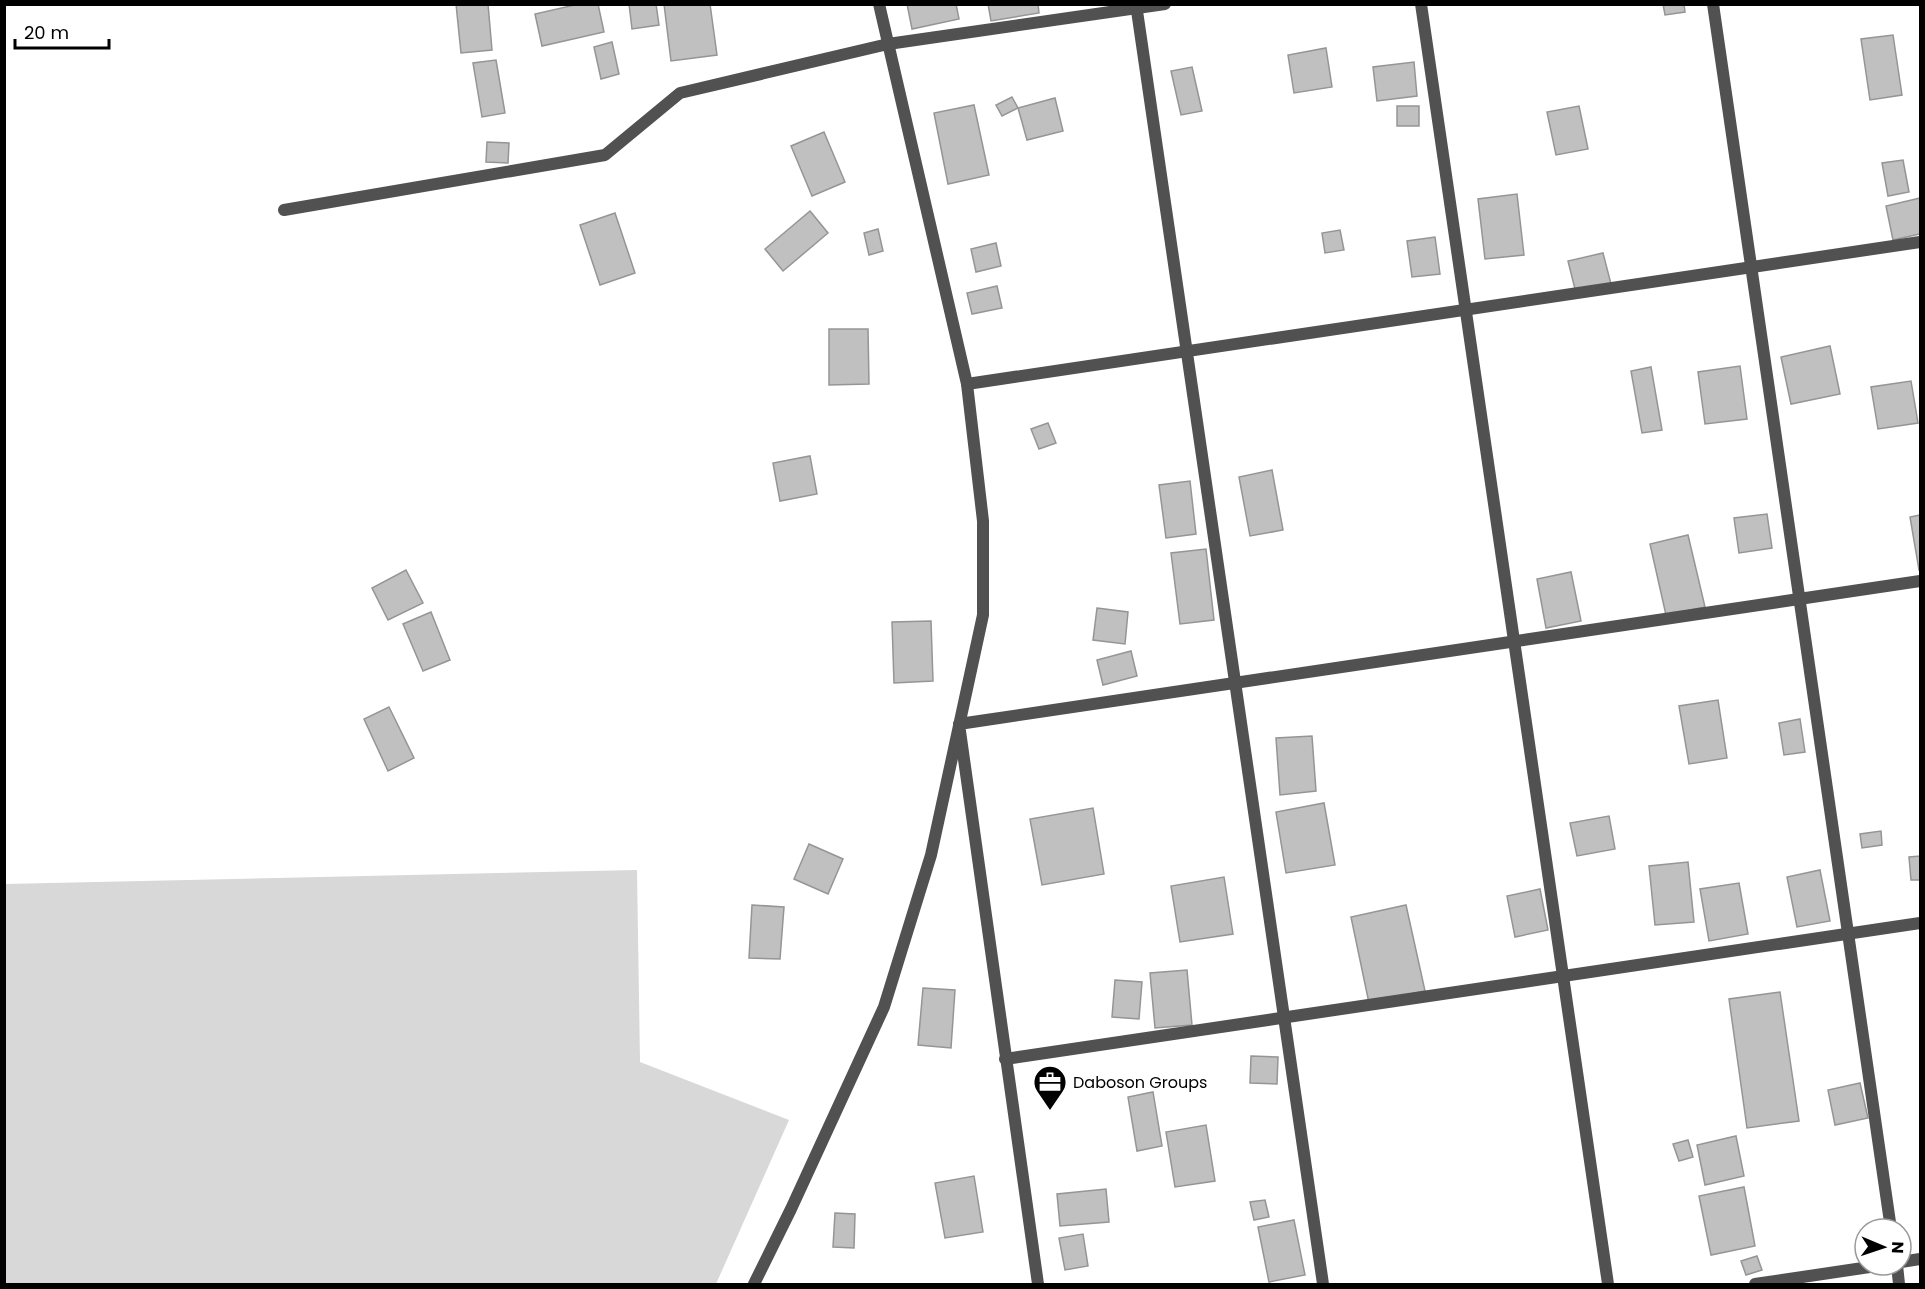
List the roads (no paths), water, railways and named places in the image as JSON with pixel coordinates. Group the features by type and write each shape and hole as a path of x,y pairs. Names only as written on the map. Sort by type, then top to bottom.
{"street":[{"path":"754,1284 884,1007 931,855 983,615 983,521 967,384 879,4"},
{"path":"284,210 605,155 680,93 888,44 1165,4"},
{"path":"1421,4 1608,1284"},
{"path":"1713,4 1889,1217"},
{"path":"1136,7 1323,1284"},
{"path":"967,384 1920,242"},
{"path":"959,724 1920,580"},
{"path":"959,724 1038,1284"},
{"path":"1005,1059 1920,924"},
{"path":"1755,1284 1853,1269"}],"place":[{"name":"Daboson Groups","path":"1050,1111"}]}
